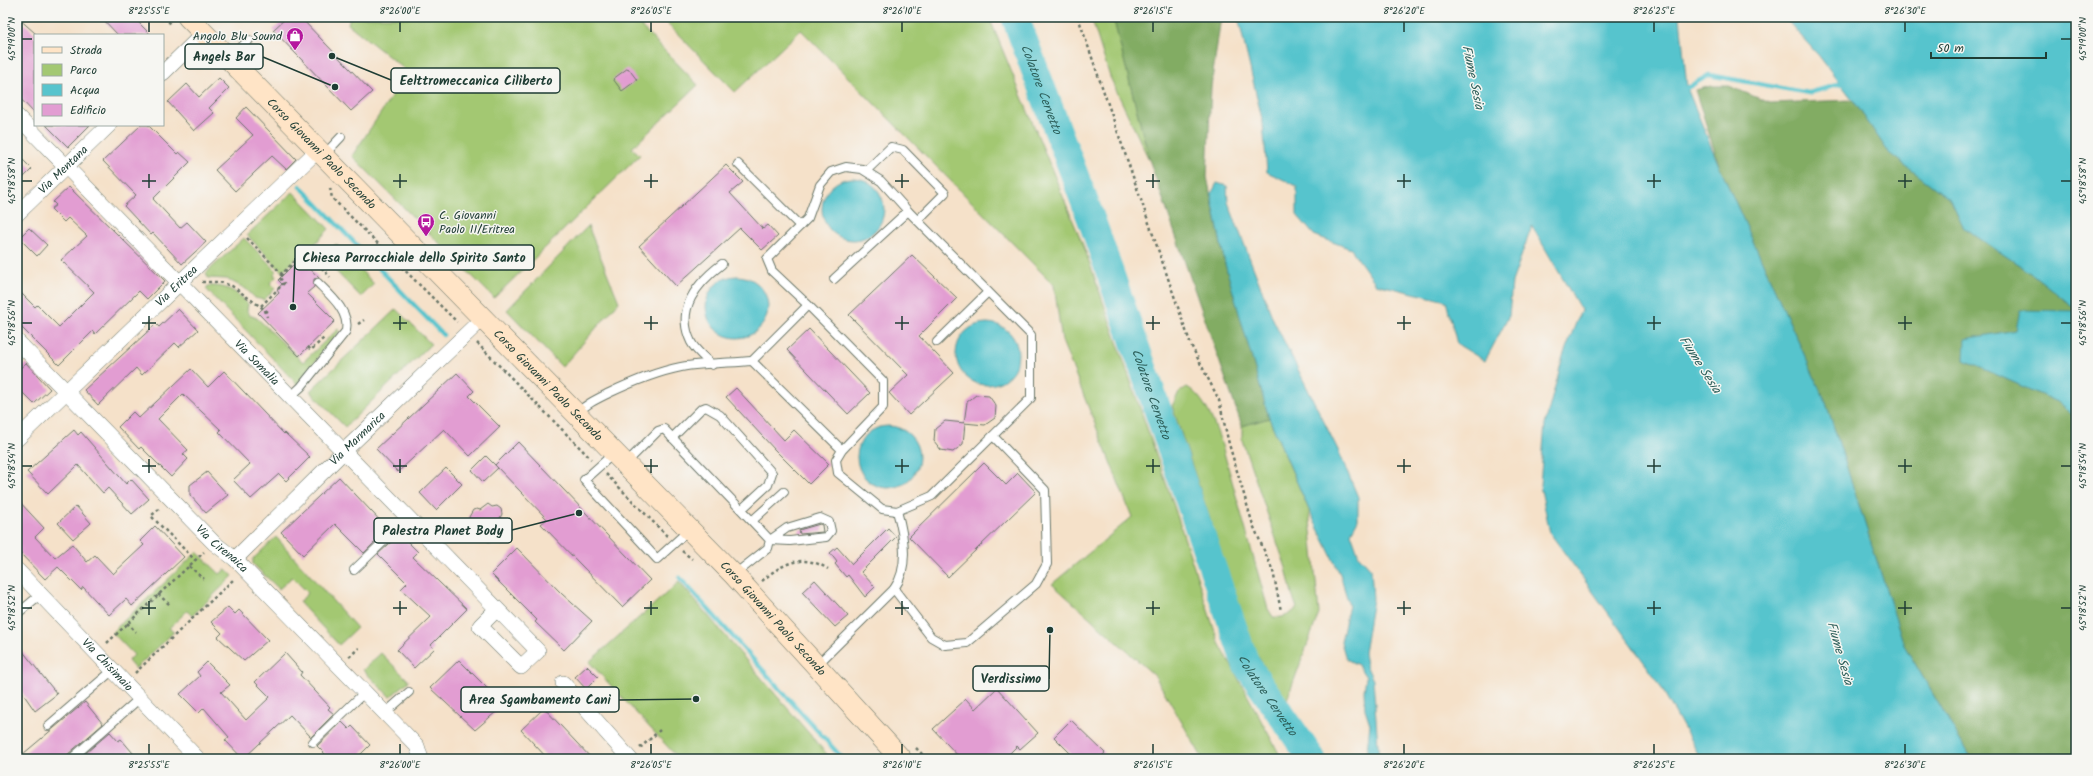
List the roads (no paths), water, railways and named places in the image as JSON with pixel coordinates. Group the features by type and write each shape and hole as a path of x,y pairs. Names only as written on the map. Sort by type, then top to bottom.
{"main road":[{"name":"Corso Giovanni Paolo Secondo","path":"180,21 204,33 321,152 475,326 576,415 612,462 681,537 734,575 901,759"}],"street":[{"path":"164,72 204,33"},
{"name":"Via Somalia","path":"17,116 538,651 521,667 480,626 497,609"},
{"name":"Via Mentana","path":"17,214 108,126"},
{"name":"Via Eritrea","path":"17,438 321,152"},
{"name":"Via Marmarica","path":"240,564 343,452 475,326"},
{"name":"Via Cirenaica","path":"17,341 214,543 240,564 365,692 417,746 421,759"},
{"name":"Via Chisimaio","path":"17,570 198,759"},
{"path":"563,683 629,758"}],"lane":[{"path":"228,58 249,40"},
{"path":"321,152 341,136"},
{"path":"866,171 891,147 903,150 945,193 918,220"},
{"path":"738,164 800,226"},
{"path":"846,168 862,168 882,180 908,211 1031,335 1031,398 932,496 897,511 882,509 838,473 836,460 842,450 883,407 883,381 772,271 767,259 800,226 808,218 820,185 830,172 846,168"},
{"path":"834,279 908,211"},
{"path":"712,365 691,343 684,322 689,300 705,277 722,264"},
{"path":"290,397 301,387 346,331 348,322 343,311 318,283"},
{"path":"937,342 988,292"},
{"path":"576,415 585,405 636,380 682,367 752,361 808,305"},
{"path":"752,361 842,450"},
{"path":"672,438 701,409 706,407 720,415 772,473 768,485 742,509"},
{"path":"681,537 657,559 584,480 658,431 664,429 770,540 790,541 826,537 831,530 828,522 820,518 787,528 770,540 768,548 734,575"},
{"path":"894,589 931,636 945,645 967,643 1036,584 1047,564 1045,490 993,436"},
{"path":"752,520 784,492"},
{"path":"817,665 894,589 901,580 903,555 901,525 897,511"},
{"path":"354,570 408,518"},
{"path":"17,614 41,594"},
{"path":"48,726 113,670"},
{"path":"313,742 365,692"},
{"path":"385,713 410,692"},
{"path":"71,759 140,698"}],"water":[{"name":"Fiume Sesia","path":"1238,17 1680,17 1687,88 1720,168 1826,403 1904,645 1971,759 1701,759 1657,680 1550,533 1540,485 1545,424 1563,356 1581,310 1532,226 1512,282 1509,316 1485,361 1457,344 1446,301 1376,284 1351,249 1314,235 1297,215 1297,186 1267,172 1263,123"},
{"path":"1784,17 2076,17 2076,309 2031,273 1964,228 1951,200 1889,153 1853,100 1819,56"},
{"path":"853,178 865,181 875,187 881,197 884,209 881,221 875,231 865,237 853,240 841,237 831,231 825,221 822,209 825,197 831,187 841,181"},
{"path":"1217,183 1227,186 1228,202 1273,319 1339,452 1358,497 1358,520 1351,533 1359,556 1371,569 1373,599 1364,653 1366,665 1373,680 1379,759 1366,759 1370,724 1365,709 1364,691 1366,677 1358,665 1346,659 1341,642 1349,605 1340,574 1309,510 1269,418 1225,264 1211,194"},
{"path":"737,276 749,279 759,285 765,295 768,307 765,319 759,329 749,335 737,338 725,335 715,329 709,319 706,307 709,295 715,285 725,279"},
{"path":"2020,310 2076,311 2076,418 2059,403 1964,360 1965,339 2016,330"},
{"path":"987,323 999,326 1009,332 1015,342 1018,354 1015,366 1009,376 999,382 987,385 975,382 965,376 959,366 956,354 959,342 965,332 975,326"},
{"path":"888,426 900,429 910,435 916,445 919,457 916,469 910,479 900,485 888,488 876,485 866,479 860,469 857,457 860,445 866,435 876,429"}],"waterway":[{"name":"Colatore Cervetto","path":"1015,17 1093,224 1246,664 1312,759"},
{"path":"1687,88 1709,75 1809,93 1840,84"},
{"path":"300,186 443,335"},
{"path":"680,578 843,759"}],"place":[{"name":"Angolo Blu Sound","path":"295,51"},
{"name":"Eelttromeccanica Ciliberto","path":"332,56"},
{"name":"Angels Bar","path":"335,87"},
{"name":"C. Giovanni Paolo II/Eritrea","path":"426,237"},
{"name":"Chiesa Parrocchiale dello Spirito Santo","path":"293,307"},
{"name":"Palestra Planet Body","path":"579,513"},
{"name":"Verdissimo","path":"1050,630"},
{"name":"Area Sgambamento Cani","path":"696,699"}]}
